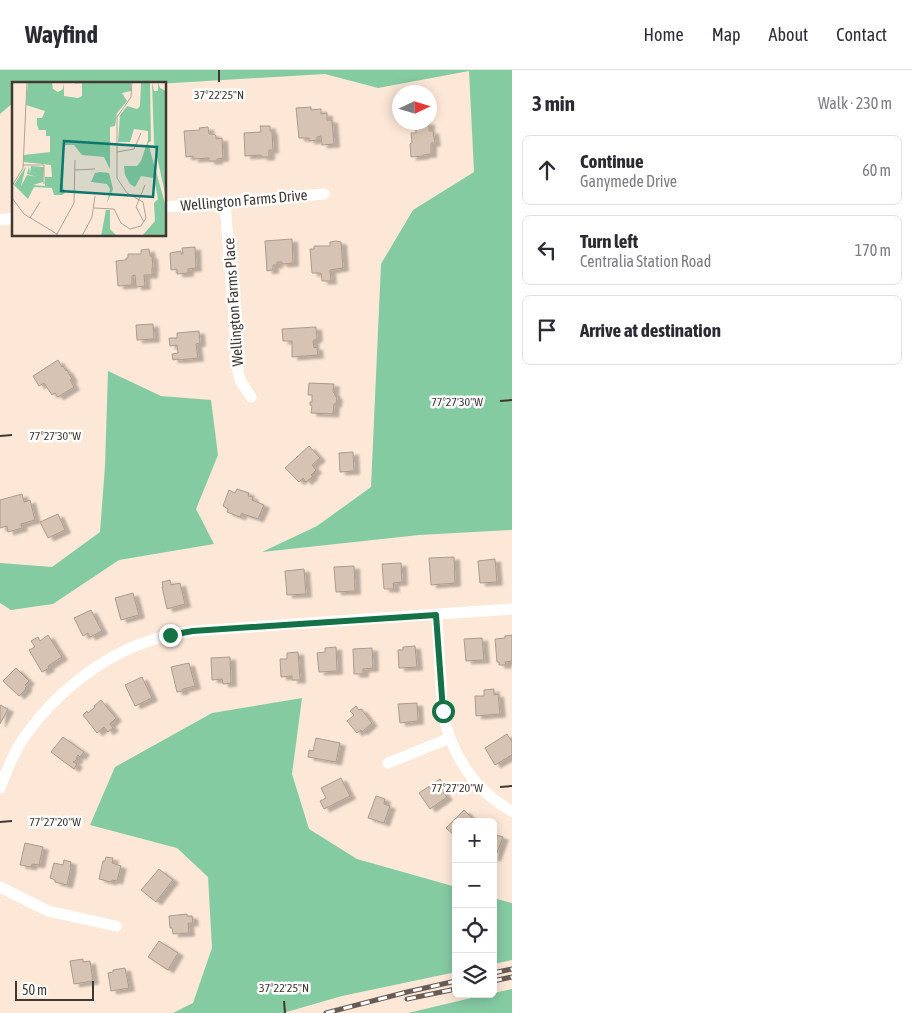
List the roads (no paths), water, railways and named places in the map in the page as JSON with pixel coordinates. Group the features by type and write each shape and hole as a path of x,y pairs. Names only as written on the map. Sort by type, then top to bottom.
{"street":[{"name":"Wellington Farms Drive","path":"166,207 324,194"},
{"name":"Wellington Farms Place","path":"225,203 238,372 241,382 251,397"},
{"path":"0,788 22,740 66,690 102,664 125,651 152,640 193,631 512,609"},
{"path":"436,615 443,711 450,738 459,758 474,780 488,796 512,811"},
{"path":"388,763 450,738"},
{"path":"0,887 48,911 116,926"}],"railway":[{"path":"497,972 512,969"},
{"path":"497,980 512,977"},
{"path":"326,1013 452,982"},
{"path":"407,999 452,990"}]}
